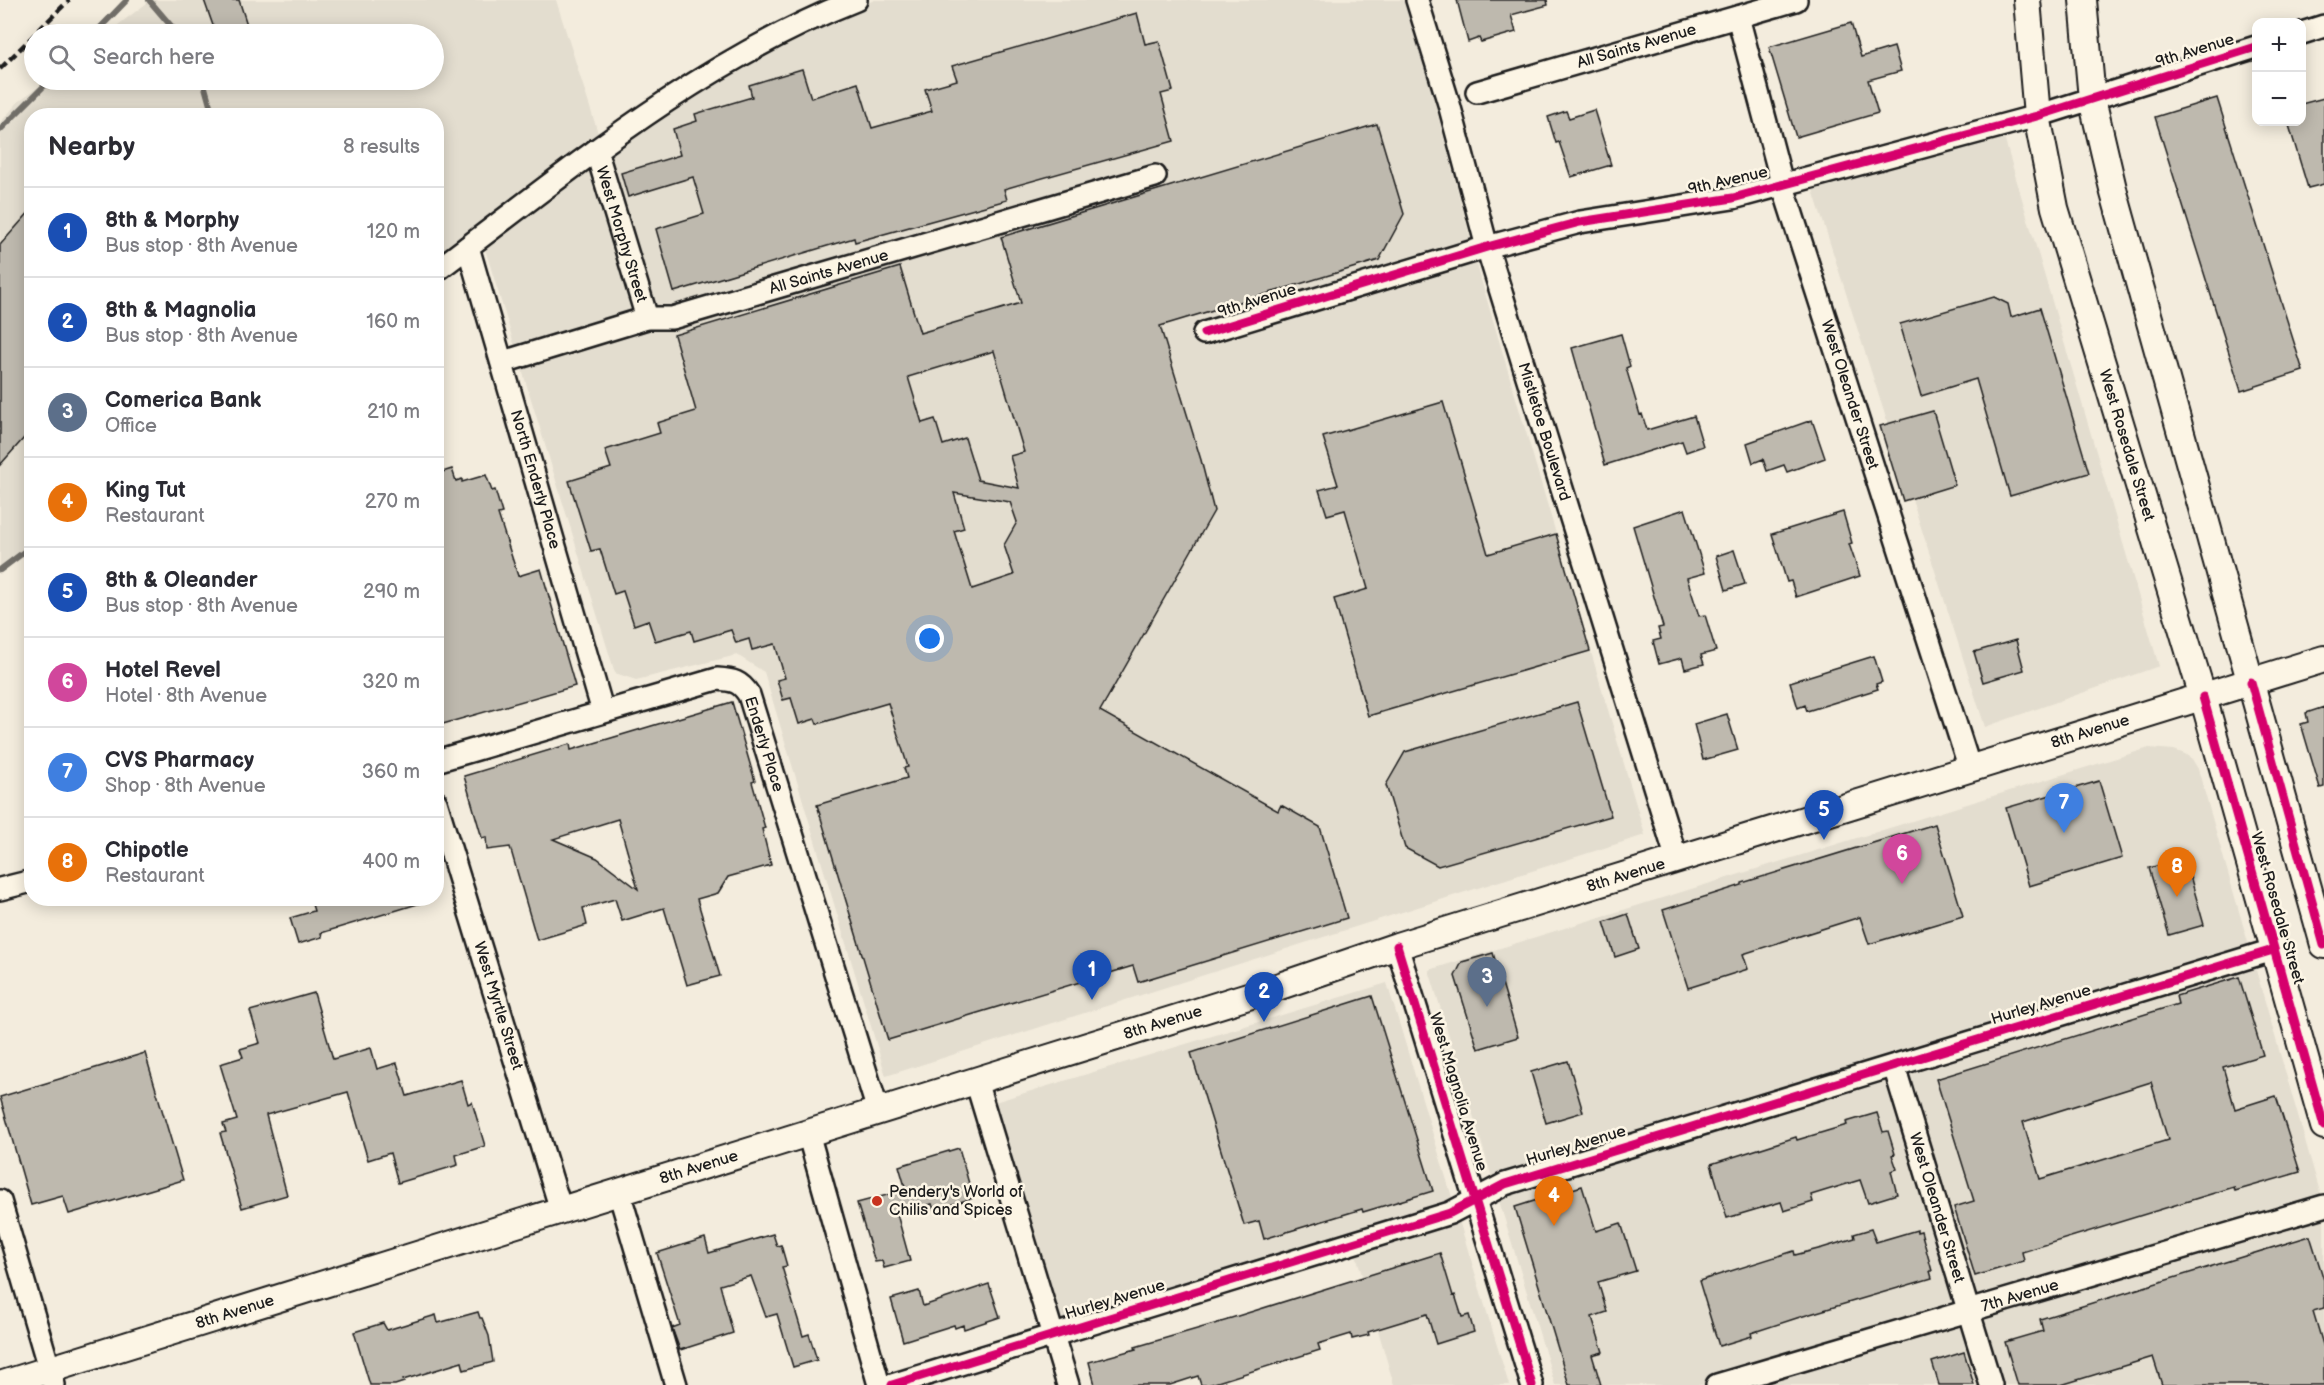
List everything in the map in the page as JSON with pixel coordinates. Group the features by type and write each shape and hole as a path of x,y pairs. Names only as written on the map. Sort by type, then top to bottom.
{"main road":[{"name":"West Rosedale Street","path":"2027,0 2037,116 2055,208 2203,697 2272,950 2324,1126"},
{"path":"2083,0 2092,99 2131,256 2324,945"},
{"name":"8th Avenue","path":"0,1384 52,1377 561,1210 1280,986 1397,946 2324,660"}],"street":[{"path":"444,265 596,150 696,81 812,17 856,0"},
{"name":"Mistletoe Boulevard","path":"1417,0 1449,104 1487,247 1677,860"},
{"name":"All Saints Avenue","path":"1477,92 1796,0"},
{"name":"West Oleander Street","path":"1738,17 1782,183 1970,769"},
{"path":"2306,31 2324,26"},
{"name":"9th Avenue","path":"1204,333 1487,247 1580,222 1733,198 2037,116 2252,48"},
{"name":"West Morphy Street","path":"596,150 647,318"},
{"name":"All Saints Avenue","path":"502,362 647,318 672,318 1155,176"},
{"name":"North Enderly Place","path":"468,247 603,712"},
{"name":"Enderly Place","path":"444,759 717,679 732,680 741,684 749,695 878,1111"},
{"name":"West Myrtle Street","path":"444,828 561,1210"},
{"path":"0,890 24,882"},
{"name":"West Magnolia Avenue","path":"1397,946 1532,1385"},
{"name":"Hurley Avenue","path":"892,1385 1450,1213 1505,1184 2272,950"},
{"name":"West Oleander Street","path":"1894,1066 1991,1385"},
{"path":"976,1081 1068,1385"},
{"path":"808,1133 879,1385"},
{"path":"619,1192 676,1385"},
{"path":"0,1201 52,1377"},
{"name":"7th Avenue","path":"1717,1385 2324,1206"}],"shaded area":[{"path":"151,0 556,0 605,155 766,53 874,0 1408,0 1482,283 1645,835 886,1076 764,672 737,655 636,680 615,673 485,249 465,234 444,249 444,108 24,108 24,552 0,570 0,123 20,100 34,90 444,90 444,24 119,24"},
{"path":"2003,134 2159,666 1985,727 1812,187"},
{"path":"2149,748 2174,750 2185,754 2192,759 2198,769 2324,1206 2324,1385 1555,1385 1429,970"},
{"path":"1387,983 1509,1385 1394,1385 1355,1251 1053,1335 985,1105"}],"building":[{"path":"204,0 239,0 247,24 212,24"},
{"path":"1457,0 1547,0 1548,5 1511,15 1516,32 1481,42 1479,38 1468,42"},
{"path":"1137,13 1145,44 1159,41 1173,91 1161,94 1174,141 1004,189 1007,200 855,242 854,238 674,292 656,229 704,214 693,177 628,197 621,173 680,155 673,129 697,121 695,114 752,97 749,85 802,69 811,98 858,83 872,128 932,111 925,89 957,80 952,66"},
{"path":"1851,23 1861,57 1894,47 1901,71 1868,80 1878,113 1796,137 1769,47"},
{"path":"2217,98 2303,371 2241,391 2155,117"},
{"path":"2324,98 2324,184 2308,188 2289,126 2306,126 2306,103"},
{"path":"1594,110 1611,165 1571,177 1559,142 1556,143 1548,117 1566,111 1569,118"},
{"path":"1377,124 1404,214 1379,260 1160,326 1201,460 1214,511 1100,711 1278,811 1281,805 1320,827 1347,918 1138,982 1133,966 888,1040 817,805 907,778 904,768 908,767 888,703 817,724 815,719 799,724 791,698 783,700 777,680 785,678 775,644 752,650 749,639 736,643 731,630 694,641 691,631 655,641 648,620 634,625 623,591 614,594 600,549 591,551 569,481 611,468 605,450 660,433 657,423 696,411 674,335 900,267 920,333 1021,303 1001,237","holes":["994,351 1024,452 1010,456 1019,488 978,480 965,438 943,445 935,419 922,423 908,377","954,493 1010,502 1017,522 1004,545 1014,575 972,589 954,531 964,528"]},
{"path":"24,218 24,438 0,465 0,245"},
{"path":"1994,297 2008,304 2011,317 2040,308 2089,473 2010,496 1976,379 1921,396 1900,324"},
{"path":"1621,334 1630,366 1626,368 1640,415 1642,414 1647,430 1694,416 1703,446 1686,452 1682,441 1605,465 1572,348"},
{"path":"1443,402 1488,554 1556,534 1590,651 1368,716 1334,599 1368,589 1345,510 1327,515 1319,490 1338,485 1323,437"},
{"path":"1933,411 1955,485 1903,501 1880,426"},
{"path":"1812,420 1825,458 1787,472 1784,465 1767,471 1763,459 1753,463 1747,443"},
{"path":"452,469 456,481 462,479 462,482 486,475 492,491 495,490 502,513 498,514 518,576 541,569 575,686 444,724 444,472"},
{"path":"1685,509 1705,573 1687,578 1699,616 1705,615 1716,651 1701,655 1704,664 1685,669 1682,658 1659,664 1653,641 1661,639 1658,628 1663,627 1633,526"},
{"path":"1843,512 1852,543 1849,544 1860,576 1796,597 1791,581 1787,582 1772,534"},
{"path":"1734,550 1745,584 1726,590 1716,556"},
{"path":"2016,640 2024,670 1983,682 1974,652"},
{"path":"1874,656 1882,682 1876,684 1878,689 1807,711 1805,705 1798,708 1790,682"},
{"path":"732,702 755,781 752,782 765,828 762,829 771,865 728,877 718,893 697,899 720,976 687,985 664,908 622,921 615,899 583,908 587,925 537,940 510,847 487,850 486,837 482,838 464,776 570,744 571,750","holes":["618,819 638,889 597,858 553,839"]},
{"path":"1577,702 1611,816 1438,866 1405,848 1386,785 1405,752"},
{"path":"2324,707 2324,787 2320,788 2301,724 2308,722 2306,713"},
{"path":"1727,714 1738,750 1703,760 1694,724"},
{"path":"2099,781 2122,858 2029,886 2006,808"},
{"path":"1935,824 1963,916 1869,944 1860,917 1743,954 1748,969 1688,988 1663,910 1742,885 1742,883"},
{"path":"2185,858 2204,925 2169,935 2149,868"},
{"path":"312,906 411,906 321,933 322,937 298,944 290,918 314,911"},
{"path":"1628,914 1639,949 1615,957 1604,922"},
{"path":"1493,953 1518,1037 1478,1049 1455,976 1462,962"},
{"path":"2239,977 2263,1055 2223,1067 2235,1109 2276,1096 2300,1172 2235,1191 2234,1187 2022,1252 2024,1261 1975,1276 1954,1207 1974,1201 1936,1079 2178,1004 2176,996","holes":["2151,1082 2168,1140 2040,1179 2023,1122"]},
{"path":"314,993 333,1059 371,1048 377,1069 397,1063 407,1096 461,1080 468,1104 472,1102 485,1146 456,1155 458,1165 398,1183 390,1153 368,1160 348,1092 266,1115 287,1195 242,1208 220,1133 226,1132 223,1124 237,1120 220,1064 243,1057 240,1049 260,1043 250,1011"},
{"path":"1372,996 1433,1191 1363,1212 1362,1209 1264,1239 1259,1221 1244,1225 1191,1053"},
{"path":"145,1053 183,1180 69,1214 63,1196 31,1205 0,1097"},
{"path":"1568,1061 1583,1112 1546,1123 1531,1072"},
{"path":"1877,1113 1883,1132 1888,1131 1895,1154 1892,1155 1897,1169 1891,1171 1897,1194 1868,1203 1860,1180 1811,1195 1813,1202 1784,1211 1781,1202 1727,1218 1711,1164 1796,1137 1797,1140 1847,1125 1846,1122"},
{"path":"959,1148 973,1198 934,1210 932,1204 897,1214 910,1261 884,1268 882,1261 875,1262 857,1203 906,1190 899,1166"},
{"path":"1582,1186 1596,1231 1621,1223 1636,1271 1598,1282 1607,1312 1592,1317 1603,1352 1592,1355 1601,1385 1569,1385 1515,1207"},
{"path":"1871,1229 1876,1242 1917,1230 1917,1232 1921,1231 1932,1278 1800,1317 1719,1346 1699,1281 1794,1251 1795,1255 1822,1248 1855,1238 1854,1234"},
{"path":"773,1234 777,1246 781,1245 787,1266 782,1267 803,1336 809,1334 817,1360 793,1367 777,1314 766,1317 751,1276 720,1285 733,1333 680,1350 672,1328 680,1325 657,1253 705,1238 709,1253"},
{"path":"2310,1236 2324,1280 2324,1308 2313,1311 2324,1348 2324,1385 2162,1385 2153,1357 2061,1385 2018,1385 2005,1342 2043,1331 2040,1319"},
{"path":"1440,1253 1462,1317 1469,1315 1474,1332 1436,1344 1427,1314 1368,1332 1369,1335 1352,1339 1351,1334 1318,1344 1320,1350 1208,1385 1201,1385 1198,1376 1170,1385 1095,1385 1089,1362"},
{"path":"989,1284 1000,1317 964,1329 963,1325 955,1328 954,1325 903,1341 891,1299 919,1291 923,1306"},
{"path":"478,1312 489,1336 493,1362 464,1370 462,1362 403,1380 404,1382 395,1385 370,1385 354,1332 383,1323 387,1330 436,1315 438,1323"},
{"path":"1964,1352 1974,1385 1939,1385 1932,1362"}],"waterway":[{"path":"104,24 127,0"},
{"path":"149,0 169,24"},
{"path":"0,130 40,90"},
{"path":"206,90 211,108"},
{"path":"0,570 24,552"}],"railway":[{"path":"45,24 69,0"},
{"path":"0,69 24,45"}],"cycle path":[{"path":"1204,333 1487,247 1580,222 1733,198 2037,116 2252,48"},
{"path":"2251,682 2324,945"},
{"path":"2203,697 2324,1126"},
{"path":"1397,946 1532,1385"},
{"path":"892,1385 1450,1213 1505,1184 2273,950"}],"place":[{"name":"CVS Pharmacy","path":"2064,833"},
{"name":"8th & Oleander","path":"1824,840"},
{"name":"Hotel Revel","path":"1902,884"},
{"name":"Chipotle","path":"2177,897"},
{"name":"8th & Morphy","path":"1092,1000"},
{"name":"Comerica Bank","path":"1487,1007"},
{"name":"8th & Magnolia","path":"1264,1022"},
{"name":"Pendery's World of Chilis and Spices","path":"877,1201"},
{"name":"King Tut","path":"1554,1226"}]}
